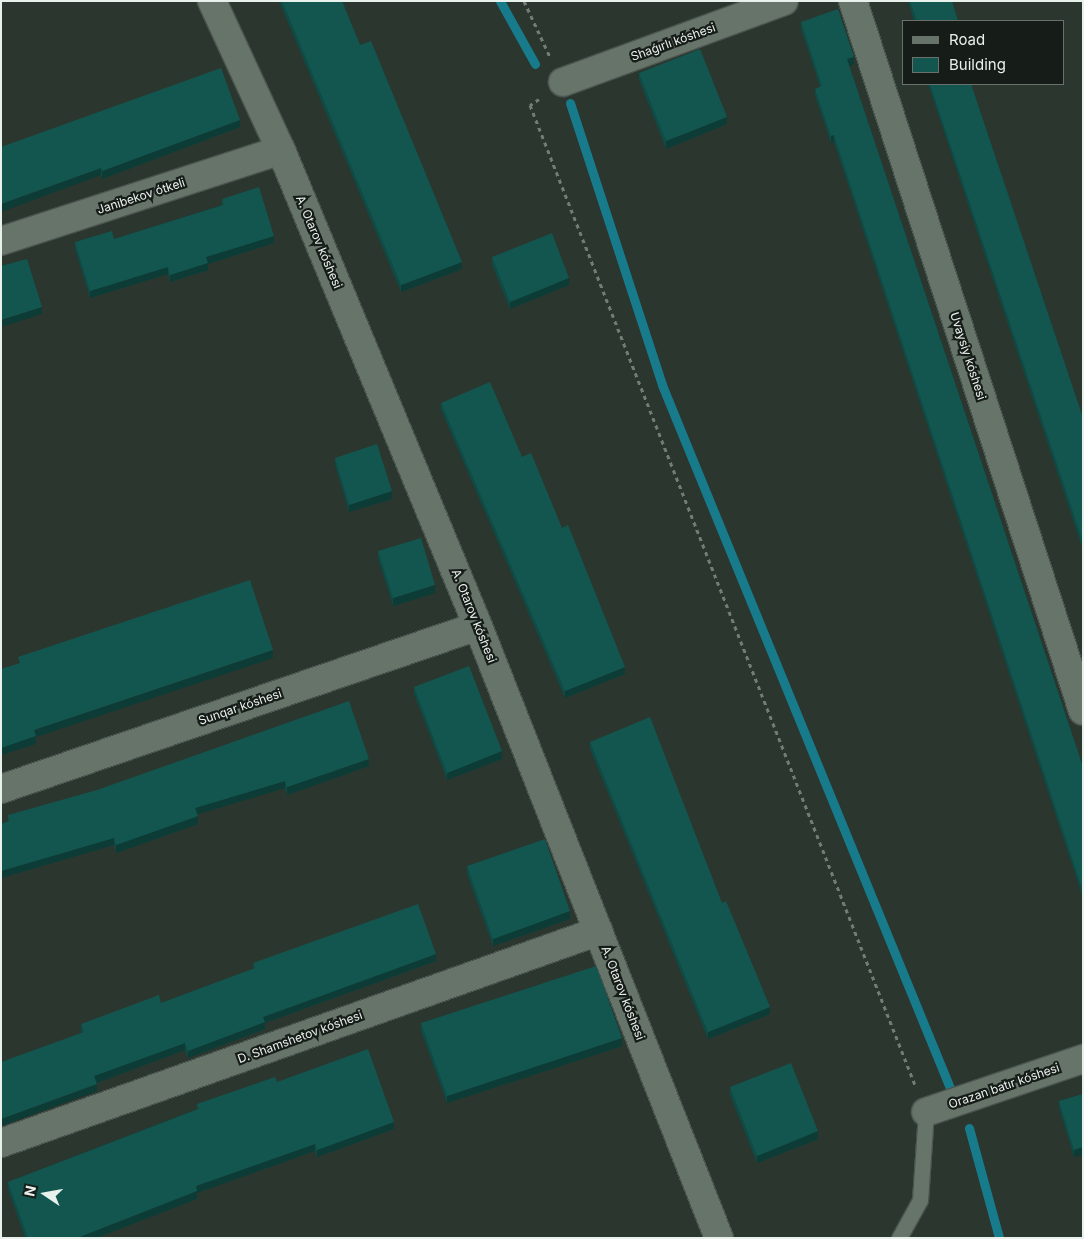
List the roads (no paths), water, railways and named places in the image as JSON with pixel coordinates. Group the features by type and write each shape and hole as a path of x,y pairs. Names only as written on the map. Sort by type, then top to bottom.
{"street":[{"name":"A. Otarov kóshesi","path":"212,1 281,150 478,626 719,1238"},
{"name":"Shaǵırlı kóshesi","path":"562,82 784,1"},
{"name":"Uvaysiy kóshesi","path":"853,1 1083,711"},
{"name":"Janibekov ótkeli","path":"1,242 281,150"},
{"name":"Sunqar kóshesi","path":"1,789 478,626"},
{"name":"D. Shamshetov kóshesi","path":"1,1143 599,931"},
{"name":"Orazan batır kóshesi","path":"926,1112 1083,1059"}],"lane":[{"path":"900,1238 920,1200 926,1112"}],"waterway":[{"path":"500,1 535,64"},
{"path":"570,103 662,385 950,1088"},
{"path":"969,1128 999,1238"}]}
